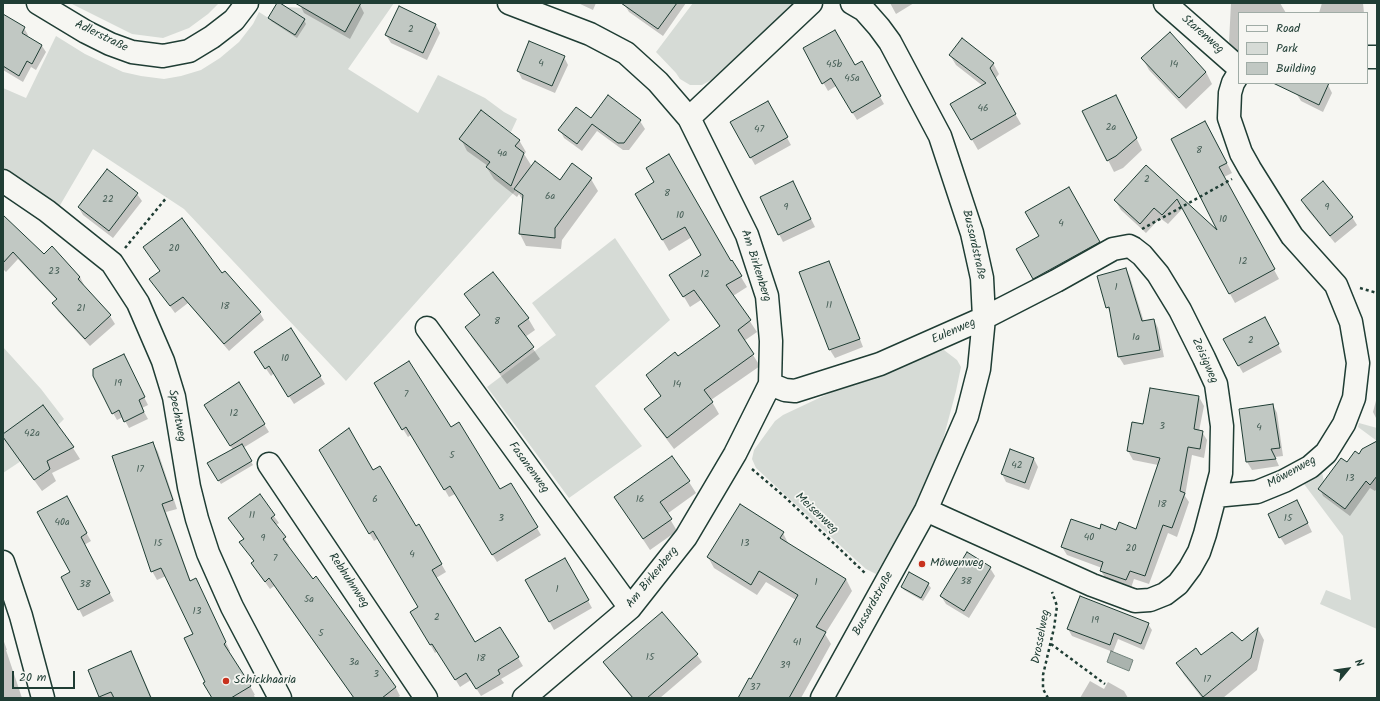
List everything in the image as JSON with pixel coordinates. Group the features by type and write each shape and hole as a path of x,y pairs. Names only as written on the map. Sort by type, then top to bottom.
{"street":[{"name":"Adlerstraße","path":"38,3 86,32 110,44 132,52 163,56 189,51 212,37 234,20 247,3"},
{"name":"Am Birkenberg","path":"509,3 590,34 626,53 658,82 689,118 747,235 767,296 771,341 770,384 735,454 686,537 630,608 524,698"},
{"path":"689,118 811,3"},
{"name":"Bussardstraße","path":"822,698 926,510 967,416 979,369 984,318 982,278 972,233 940,136 890,42 864,10 852,3"},
{"name":"Starenweg","path":"1165,3 1238,67"},
{"name":"Möwenweg","path":"1215,496 1257,492 1284,481 1310,467 1326,453 1344,424 1354,398 1358,363 1351,322 1336,285 1292,236 1241,153 1229,118 1230,93 1233,83 1238,75"},
{"name":"Spechtweg","path":"3,181 47,211 112,263 138,303 163,360 174,397 189,487 197,520 208,554 232,607 280,698"},
{"name":"Eulenweg","path":"770,384 785,390 795,391 880,364 984,318 1113,250 1129,246"},
{"name":"Zeisigweg","path":"1129,246 1142,255 1158,274 1180,310 1216,384 1222,426 1221,473 1215,496"},
{"name":"Fasanenweg","path":"427,328 630,608"},
{"name":"Rebhuhnweg","path":"269,464 426,698"},
{"path":"926,510 1092,585 1135,601 1150,600 1165,594 1178,584 1190,568 1199,552 1215,496"},
{"path":"3,562 21,616 43,698"}],"path":[{"path":"1129,246 1138,231 1250,169"},
{"path":"112,263 167,197"},
{"name":"Meisenweg","path":"735,454 786,498 882,590"},
{"name":"Drosselweg","path":"1048,698 1044,688 1043,675 1051,644 1057,606 1052,592"},
{"path":"1051,644 1105,684"}],"green space":[{"path":"70,3 219,3 208,14 189,28 163,38 132,34"},
{"path":"358,3 394,3 348,69 418,113 438,75 485,98 504,112 517,119 511,132 481,111 460,139 490,162 486,168 516,190 346,381 184,209 93,149 59,207 30,185 3,169 3,88 26,98 56,36 85,54 123,72 164,79 201,70 220,58 239,42 253,24 259,12 295,35 305,19 284,7 304,8 345,31 360,4"},
{"path":"693,3 796,3 711,80 702,85 690,85 680,79 656,52"},
{"path":"615,238 670,320 595,386 642,446 569,498 487,387 556,335 532,303"},
{"path":"3,347 41,389 64,419 58,425 3,434"},
{"path":"944,350 957,360 961,367 940,451 921,495 876,574 866,569 756,468 752,459 754,450 775,421 783,415 834,391 936,351"},
{"path":"1359,423 1377,428 1377,441 1358,427"},
{"path":"3,437 21,461 3,473"},
{"path":"1321,467 1329,497 1345,509 1366,481 1370,484 1377,476 1377,629 1320,604 1326,590 1351,600 1343,536 1301,480"}],"shaded area":[{"path":"1111,651 1133,660 1129,671 1107,662"}],"building":[{"path":"277,3 280,3 305,19 295,35 268,18"},
{"path":"295,3 361,3 345,32"},
{"path":"621,3 677,3 658,29"},
{"path":"399,6 436,24 423,53 385,35"},
{"path":"3,14 25,27 22,33 42,45 32,64 27,61 19,76 3,66"},
{"path":"835,30 855,65 862,61 881,96 852,113 831,78 822,84 803,48"},
{"path":"1170,32 1206,72 1179,98 1141,58"},
{"path":"962,38 994,63 990,68 1016,114 971,140 950,104 986,83 949,55"},
{"path":"529,41 565,56 552,86 517,71"},
{"path":"1275,84 1329,84 1319,105"},
{"path":"608,95 641,120 624,143 618,143 592,124 577,144 558,130 576,107 591,118"},
{"path":"1116,95 1137,138 1116,156 1107,161 1082,111"},
{"path":"768,101 788,137 750,158 730,122"},
{"path":"481,110 520,140 515,146 524,153 511,186 486,167 490,162 459,139"},
{"path":"1205,121 1227,163 1219,167 1275,269 1229,294 1177,199 1162,215 1154,208 1140,224 1114,200 1146,165 1217,230 1171,139"},
{"path":"669,154 731,261 732,260 742,276 726,285 751,320 738,330 754,354 704,390 713,402 667,438 644,409 661,396 646,375 675,352 678,356 720,326 694,290 683,297 669,275 701,255 685,227 662,240 635,194 654,182 646,168"},
{"path":"535,161 560,180 572,163 592,178 555,228 555,238 519,234 523,195 514,189"},
{"path":"107,169 138,193 109,231 78,207"},
{"path":"793,181 811,219 778,235 760,197"},
{"path":"1323,181 1353,217 1330,236 1301,200"},
{"path":"1069,187 1100,242 1033,279 1016,249 1039,236 1025,212"},
{"path":"3,215 44,254 52,246 80,277 78,279 111,315 85,339 52,303 57,299 13,252 3,263"},
{"path":"182,218 222,273 225,271 261,312 224,344 183,297 170,306 149,279 160,271 143,247"},
{"path":"829,261 860,339 829,350 799,272"},
{"path":"1126,268 1142,321 1154,319 1160,350 1118,357 1109,307 1106,308 1097,276"},
{"path":"493,272 529,318 518,326 534,347 500,373 465,327 480,315 464,294"},
{"path":"1265,317 1279,344 1238,366 1223,339"},
{"path":"291,328 321,376 288,397 269,366 265,369 254,352"},
{"path":"124,354 145,397 139,400 144,412 124,422 119,410 112,414 93,376 93,369"},
{"path":"409,361 451,427 459,422 500,489 511,483 538,527 492,555 450,486 444,490 406,427 402,430 374,383"},
{"path":"239,382 265,424 230,446 204,405"},
{"path":"1150,388 1199,396 1194,429 1203,431 1200,449 1188,447 1180,491 1185,493 1172,528 1163,525 1145,576 1130,571 1126,580 1100,571 1103,562 1061,547 1071,519 1100,529 1101,524 1116,530 1119,522 1136,529 1160,458 1127,451 1132,422 1143,424"},
{"path":"1273,404 1280,448 1271,449 1276,459 1246,462 1239,409"},
{"path":"43,405 74,447 47,461 50,469 34,480 3,437 3,434"},
{"path":"349,428 373,470 380,466 416,526 419,524 442,564 432,570 475,642 500,627 519,657 498,670 500,674 476,689 466,673 455,680 432,644 430,645 410,612 418,607 373,531 369,534 319,450"},
{"path":"1377,441 1377,476 1370,485 1366,481 1345,509 1318,489 1341,458 1347,462 1355,451 1359,454 1362,449"},
{"path":"153,442 173,500 162,504 190,581 196,578 226,642 224,644 251,686 231,698 212,698 203,683 205,682 184,638 193,634 161,568 151,572 112,456"},
{"path":"242,444 252,461 218,481 207,463"},
{"path":"1010,449 1034,458 1025,483 1001,474"},
{"path":"672,456 690,481 660,502 672,519 643,539 614,497"},
{"path":"260,494 275,515 271,518 286,537 283,539 313,579 316,576 396,687 382,698 354,698 269,578 265,582 251,563 254,561 239,542 244,539 228,518"},
{"path":"67,496 87,533 81,537 110,593 78,610 61,577 70,572 37,512"},
{"path":"1297,500 1308,523 1279,538 1268,514"},
{"path":"740,504 784,532 780,538 846,579 816,627 826,632 789,698 738,698 749,678 751,679 798,595 759,571 751,585 707,557"},
{"path":"967,552 991,567 964,611 940,596"},
{"path":"565,558 589,600 549,622 525,580"},
{"path":"909,572 929,583 921,598 901,587"},
{"path":"1080,596 1149,623 1141,644 1114,633 1110,645 1067,629"},
{"path":"662,612 698,654 647,698 633,698 603,662"},
{"path":"1258,628 1251,658 1203,697 1176,663 1196,648 1201,655 1232,632 1242,641"},
{"path":"131,651 151,698 114,698 111,692 99,697 88,670"}],"place":[{"name":"Möwenweg","path":"922,564"},
{"name":"Schickhaaria","path":"226,681"}]}
